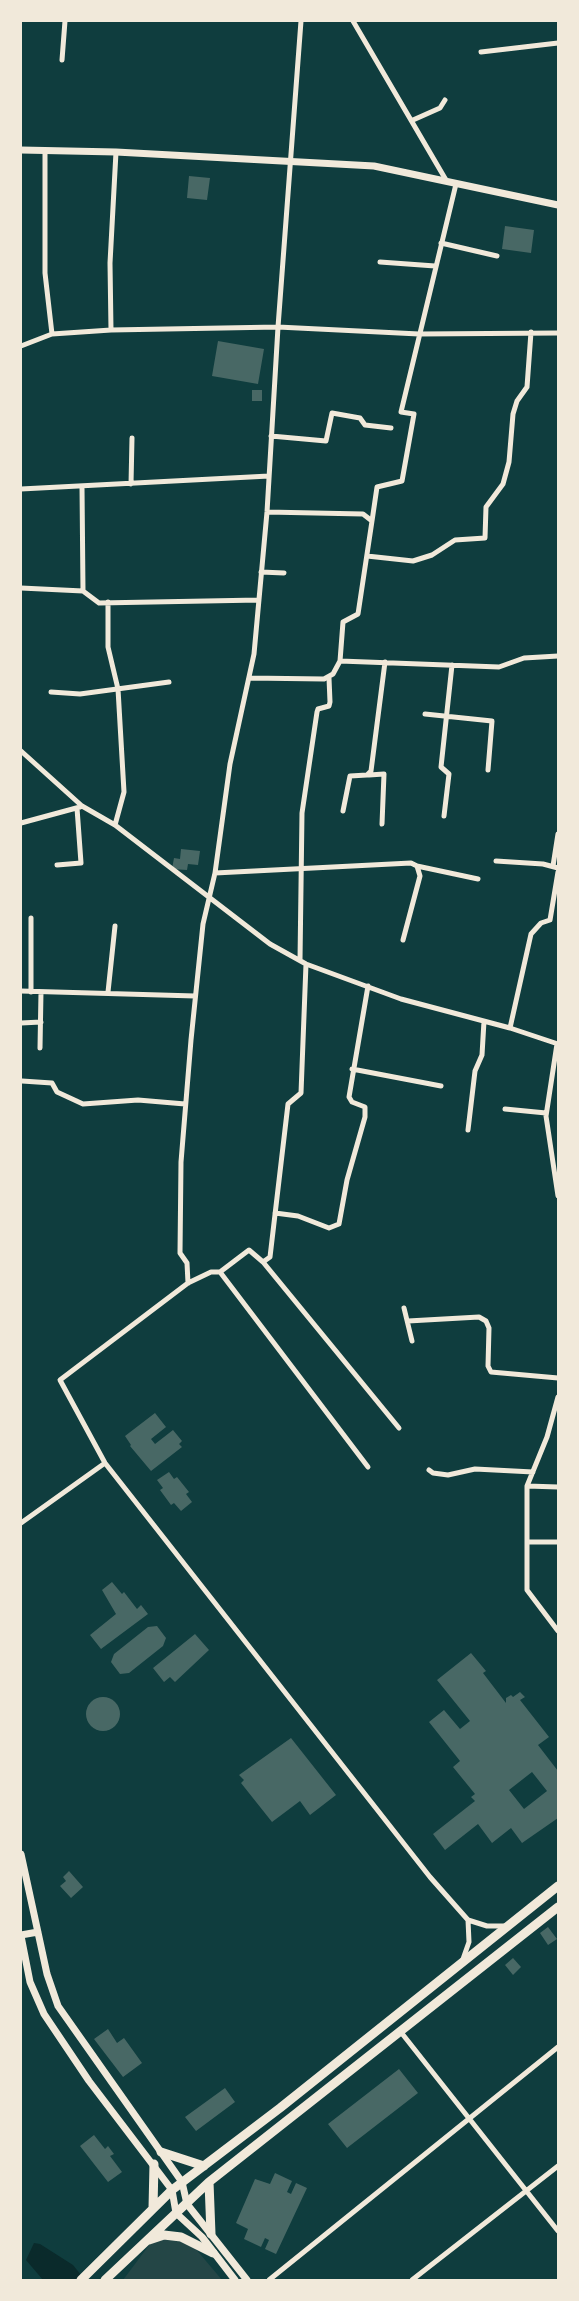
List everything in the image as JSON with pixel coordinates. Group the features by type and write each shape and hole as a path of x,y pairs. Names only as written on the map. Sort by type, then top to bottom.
{"highway":[{"path":"81,2280 172,2190 558,1887"},
{"path":"105,2280 209,2182 558,1907"},
{"path":"354,2049 364,2059"},
{"path":"162,2152 204,2166"},
{"path":"153,2208 154,2164"},
{"path":"209,2182 211,2234"},
{"path":"146,2241 157,2236 173,2235 191,2241 213,2253"}],"street":[{"path":"62,60 65,21"},
{"path":"188,1283 187,1263 180,1252 185,1104 195,996 208,896 215,873 230,764 249,678 259,600 301,21"},
{"path":"353,21 413,120 446,180"},
{"path":"481,52 558,43"},
{"path":"413,120 440,108 446,100"},
{"path":"21,150 116,152 374,166 558,205"},
{"path":"45,151 45,273 52,334"},
{"path":"111,330 110,263 116,152"},
{"path":"300,960 302,813 317,712 318,709 329,706 329,678 340,661 343,622 358,614 377,487 402,481 414,414 401,412 456,184"},
{"path":"441,243 497,256"},
{"path":"380,262 435,266"},
{"path":"21,346 52,334 111,330 278,327 419,334 558,333"},
{"path":"367,556 413,561 432,555 455,540 485,538 486,507 503,484 509,462 513,414 517,401 527,387 531,332"},
{"path":"271,436 326,441 332,413 360,418 365,425 391,428"},
{"path":"131,484 132,438"},
{"path":"21,489 269,476"},
{"path":"82,487 83,591"},
{"path":"267,512 363,514 372,521"},
{"path":"261,572 284,573"},
{"path":"21,588 83,591 92,600 108,602 259,600"},
{"path":"108,602 108,647 118,689 124,792 115,825"},
{"path":"340,661 504,667 524,658 558,656"},
{"path":"367,775 371,768 385,662"},
{"path":"444,816 449,774 441,767 452,665"},
{"path":"249,678 329,678"},
{"path":"51,692 80,694 169,682"},
{"path":"425,714 492,721 488,770"},
{"path":"21,752 80,807 115,825 253,933 306,964 421,1006 510,1028 558,1044 546,1113 558,1196"},
{"path":"343,811 351,776 384,774 382,824"},
{"path":"21,823 80,807"},
{"path":"57,865 81,863 80,807"},
{"path":"510,1028 531,934 541,923 550,920 558,834"},
{"path":"496,861 556,869"},
{"path":"215,873 411,863 478,879"},
{"path":"403,940 420,876 417,866"},
{"path":"30,918 31,992"},
{"path":"108,992 115,926"},
{"path":"263,1262 270,1257 287,1107 301,1093 306,964"},
{"path":"275,1213 298,1216 329,1228 339,1224 365,1111 362,1105 349,1099 352,1069 368,986"},
{"path":"21,991 195,996"},
{"path":"40,1048 42,992"},
{"path":"468,1130 475,1071 482,1055 484,1021"},
{"path":"21,1023 41,1022"},
{"path":"352,1069 441,1086"},
{"path":"22,1082 52,1083 57,1092 83,1104 138,1100 185,1104"},
{"path":"505,1109 546,1113"},
{"path":"399,1428 263,1262 249,1250 220,1272 211,1272 188,1283 60,1380 105,1463 256,1659 419,1863 468,1920 487,1926 509,1926"},
{"path":"220,1272 368,1467"},
{"path":"404,1308 411,1341"},
{"path":"408,1321 479,1317 486,1321 489,1328 488,1366 491,1372 558,1378"},
{"path":"558,1397 547,1437 527,1486 527,1590 558,1631"},
{"path":"21,1523 105,1463"},
{"path":"429,1470 433,1473 448,1475 475,1469 533,1472"},
{"path":"527,1486 558,1487"},
{"path":"527,1542 558,1542"},
{"path":"21,1854 24,1877 47,1974 58,2006 182,2182 187,2204 247,2280"},
{"path":"461,1965 469,1942 468,1920"},
{"path":"38,1932 21,1936 30,1982 44,2014 89,2081 172,2190 176,2213 190,2225 236,2280"},
{"path":"44,2014 58,2006"},
{"path":"400,2031 558,2231"},
{"path":"269,2280 558,2047"},
{"path":"412,2280 558,2166"}],"shaded area":[{"path":"164,2237 183,2241 195,2248 222,2280 123,2280 150,2244"},
{"path":"34,2243 40,2244 73,2265 85,2280 43,2280 26,2260"}],"building":[{"path":"189,176 210,178 207,200 187,198"},
{"path":"505,226 534,230 531,253 502,249"},
{"path":"218,341 264,349 258,384 212,376"},
{"path":"252,390 262,390 262,401 252,401"},
{"path":"181,849 200,851 198,865 188,864 187,870 172,869 174,858 180,859"},
{"path":"155,1413 166,1427 151,1439 155,1444 173,1430 182,1441 179,1444 182,1447 151,1471 130,1446 125,1436"},
{"path":"169,1472 174,1479 177,1477 189,1492 186,1494 192,1502 181,1511 174,1503 171,1505 160,1490 163,1488 157,1480"},
{"path":"112,1582 122,1594 124,1592 137,1609 141,1605 148,1614 101,1649 90,1635 116,1614 102,1590"},
{"path":"157,1626 166,1638 163,1646 129,1673 120,1674 111,1662 114,1654 148,1627"},
{"path":"195,1634 209,1650 175,1682 170,1677 164,1682 153,1668"},
{"path":"471,1653 486,1671 483,1673 506,1703 506,1698 511,1695 513,1697 520,1692 525,1697 520,1700 549,1737 538,1745 558,1771 558,1818 522,1843 511,1828 492,1843 478,1824 445,1850 433,1834 475,1801 471,1797 475,1794 453,1767 460,1761 429,1722 444,1710 460,1729 470,1721 437,1680","holes":["532,1772 547,1791 524,1809 509,1790"]},
{"path":"103,1697 115,1702 120,1714 115,1726 103,1731 91,1726 86,1714 91,1702"},
{"path":"291,1738 336,1795 310,1815 300,1801 272,1822 241,1783 244,1780 239,1775"},
{"path":"69,1871 83,1887 71,1898 60,1886 66,1881 63,1877"},
{"path":"548,1927 557,1939 548,1945 540,1933"},
{"path":"513,1958 521,1967 513,1975 505,1965"},
{"path":"108,2029 117,2043 124,2038 142,2063 123,2077 94,2039"},
{"path":"399,2069 418,2093 347,2148 328,2124"},
{"path":"225,2088 235,2102 196,2131 185,2117"},
{"path":"94,2135 105,2149 108,2146 114,2154 110,2156 122,2172 108,2182 80,2146"},
{"path":"275,2173 292,2181 287,2192 291,2194 296,2183 307,2188 276,2254 265,2249 269,2240 265,2238 261,2247 244,2239 248,2229 236,2223 255,2179 270,2184"}]}
